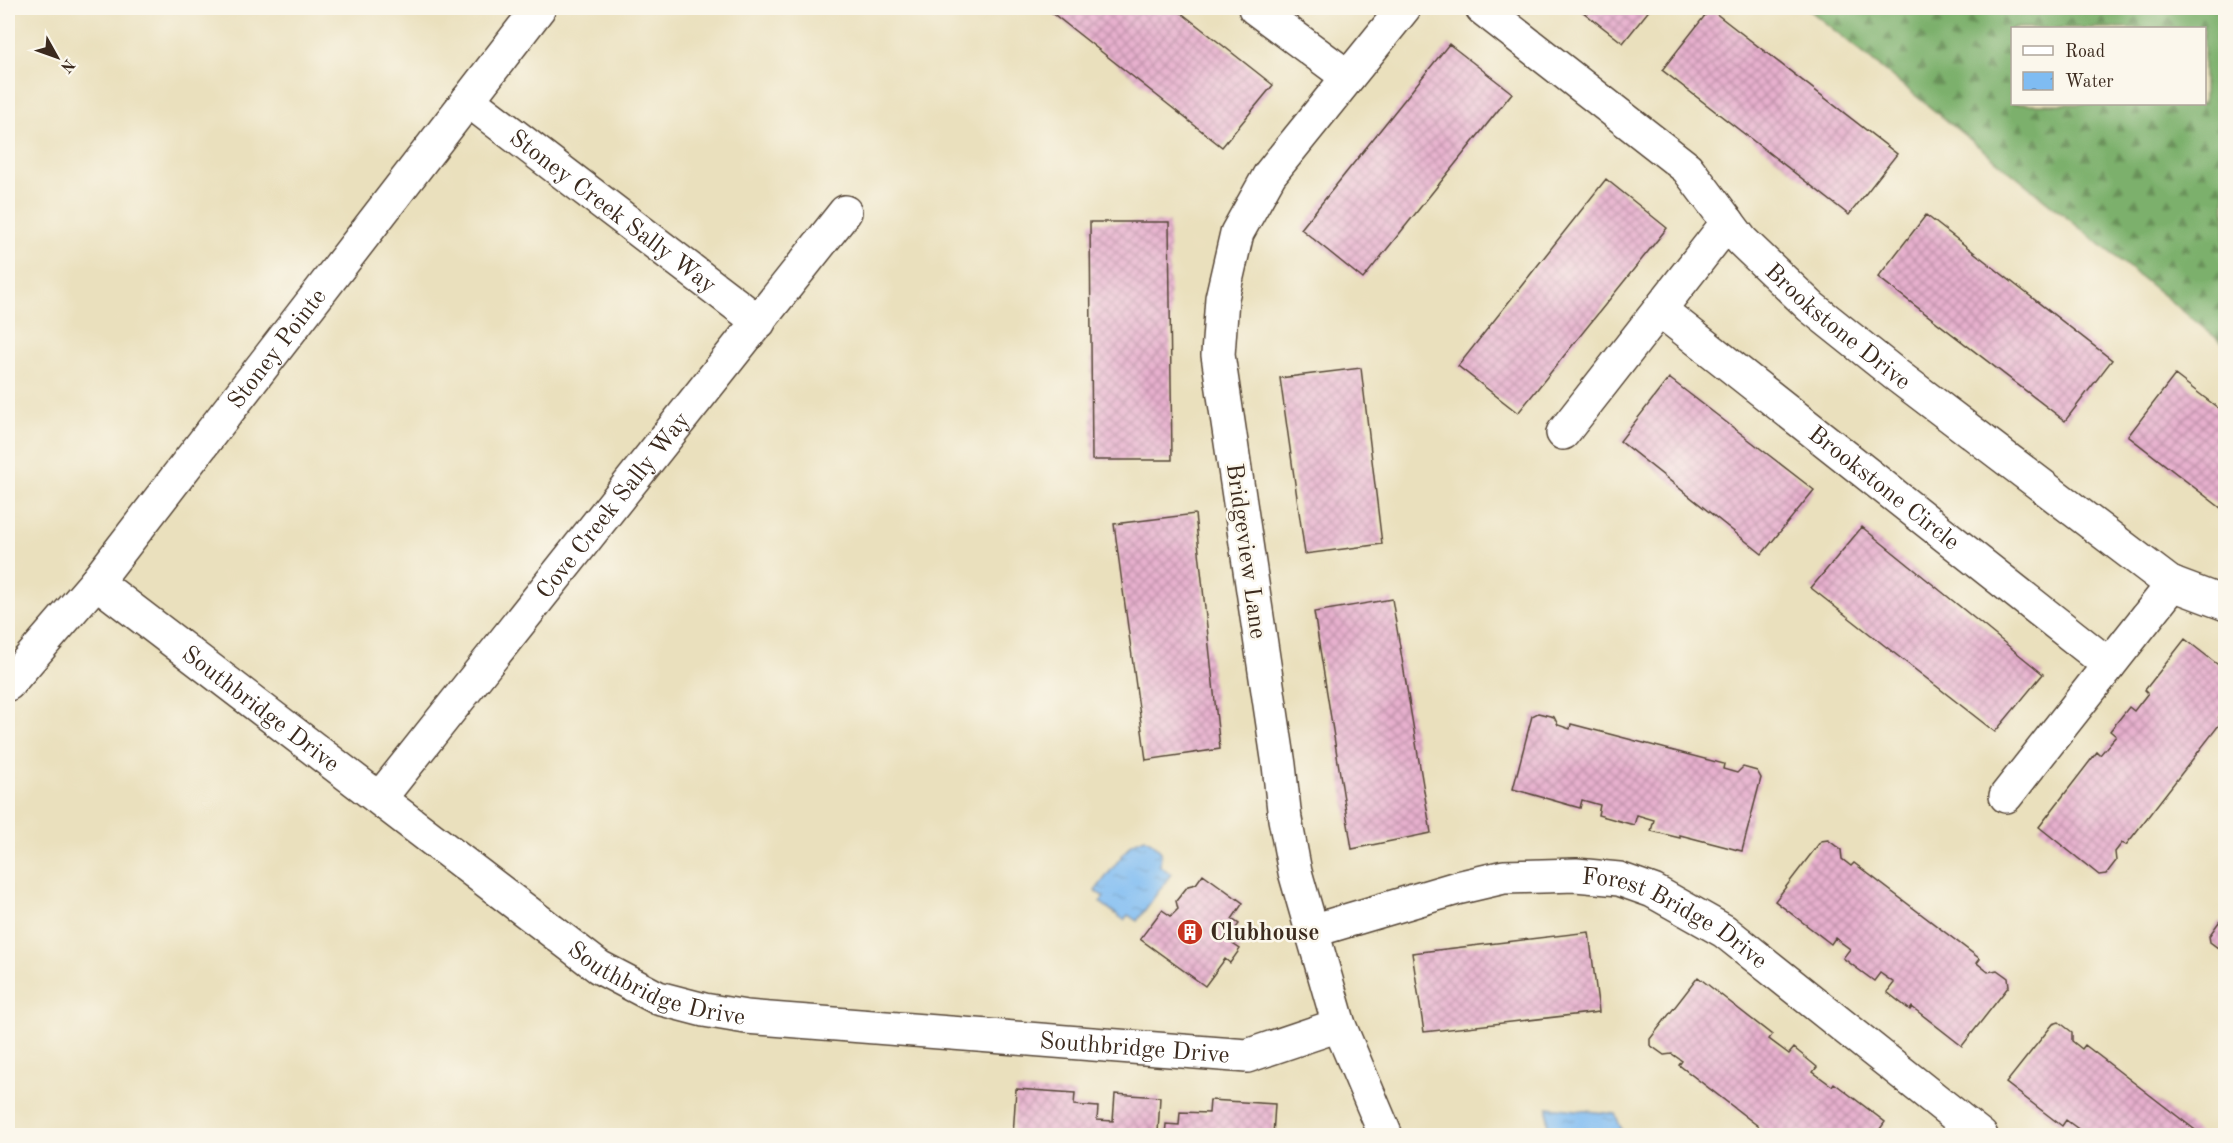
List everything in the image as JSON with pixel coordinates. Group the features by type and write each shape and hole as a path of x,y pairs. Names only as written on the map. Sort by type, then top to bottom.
{"street":[{"name":"Stoney Pointe","path":"8,684 96,582 539,8"},
{"path":"1255,8 1348,77"},
{"name":"Bridgeview Lane","path":"1386,1136 1339,1025 1295,872 1285,819 1218,355 1222,298 1237,233 1270,174 1404,8"},
{"name":"Brookstone Drive","path":"1482,8 1687,168 1742,241 1811,307 1895,374 2173,584 2226,604"},
{"name":"Stoney Creek Sally Way","path":"468,100 759,322"},
{"name":"Cove Creek Sally Way","path":"380,798 845,212"},
{"path":"1563,433 1728,222"},
{"name":"Brookstone Circle","path":"1660,310 2109,666"},
{"name":"Southbridge Drive","path":"96,582 599,967 658,998 704,1010 746,1017 1247,1056 1339,1025"},
{"path":"2006,796 2173,584"},
{"name":"Forest Bridge Drive","path":"1312,931 1457,888 1504,878 1576,875 1619,879 1653,891 1724,931 1981,1136"}],"green space":[{"path":"1807,8 2225,8 2225,345"}],"water":[{"path":"1145,838 1161,852 1160,866 1171,874 1137,921 1128,915 1124,920 1100,902 1104,897 1095,891 1131,844"},
{"path":"1548,1107 1615,1114 1624,1135 1548,1135"}],"building":[{"path":"1046,8 1175,8 1273,85 1222,147"},
{"path":"1578,8 1651,8 1623,43"},
{"path":"1710,9 1897,154 1849,215 1662,70"},
{"path":"1449,44 1512,93 1363,279 1301,229"},
{"path":"1606,179 1667,228 1518,413 1458,366"},
{"path":"1926,215 2112,360 2065,421 1878,277"},
{"path":"1090,222 1169,222 1172,460 1092,460"},
{"path":"1361,368 1382,544 1305,554 1280,378"},
{"path":"2175,375 2226,414 2226,512 2128,436"},
{"path":"1669,378 1814,490 1762,554 1620,441"},
{"path":"1195,514 1220,749 1146,760 1114,524"},
{"path":"1862,527 2043,674 1995,732 1811,588"},
{"path":"1392,599 1431,833 1352,849 1314,612"},
{"path":"2185,639 2226,671 2226,708 2219,717 2223,720 2126,845 2122,843 2115,852 2116,861 2106,874 2099,875 2039,827 2097,752 2100,755 2116,736 2110,731 2129,707 2134,711 2148,693 2145,690"},
{"path":"1538,713 1554,717 1558,725 1570,729 1571,724 1724,764 1723,769 1737,773 1743,767 1757,771 1761,778 1742,851 1680,835 1680,838 1651,831 1654,820 1637,815 1634,825 1598,815 1600,805 1582,800 1580,808 1513,789 1532,716"},
{"path":"1828,840 1841,850 1842,859 1851,866 1854,863 1980,959 1977,963 1988,972 1997,970 2008,978 2009,986 1962,1046 1912,1007 1910,1010 1887,992 1894,983 1880,973 1874,981 1843,958 1850,949 1835,938 1831,944 1775,901 1821,841"},
{"name":"Clubhouse","path":"1203,874 1243,903 1232,919 1239,924 1227,940 1240,949 1230,963 1225,959 1205,986 1140,939 1162,910 1171,916 1178,909 1176,901 1188,886 1196,884"},
{"path":"2219,922 2226,922 2226,954 2210,942 2209,936"},
{"path":"1589,932 1599,1012 1424,1032 1412,953"},
{"path":"1698,977 1772,1035 1769,1039 1789,1054 1794,1048 1817,1067 1813,1072 1832,1086 1834,1083 1885,1122 1875,1136 1771,1136 1679,1065 1682,1061 1672,1054 1664,1055 1650,1045 1650,1039"},
{"path":"2059,1022 2072,1032 2072,1041 2082,1049 2085,1045 2203,1136 2078,1136 2081,1131 2066,1120 2062,1126 2006,1083 2053,1024"},
{"path":"1016,1089 1075,1093 1074,1105 1098,1107 1097,1120 1113,1121 1115,1094 1160,1097 1158,1133 1163,1136 1013,1136"},
{"path":"1210,1100 1275,1104 1273,1136 1165,1136 1166,1124 1179,1125 1180,1112 1209,1113"}],"place":[{"name":"Clubhouse","path":"1190,932"}]}
